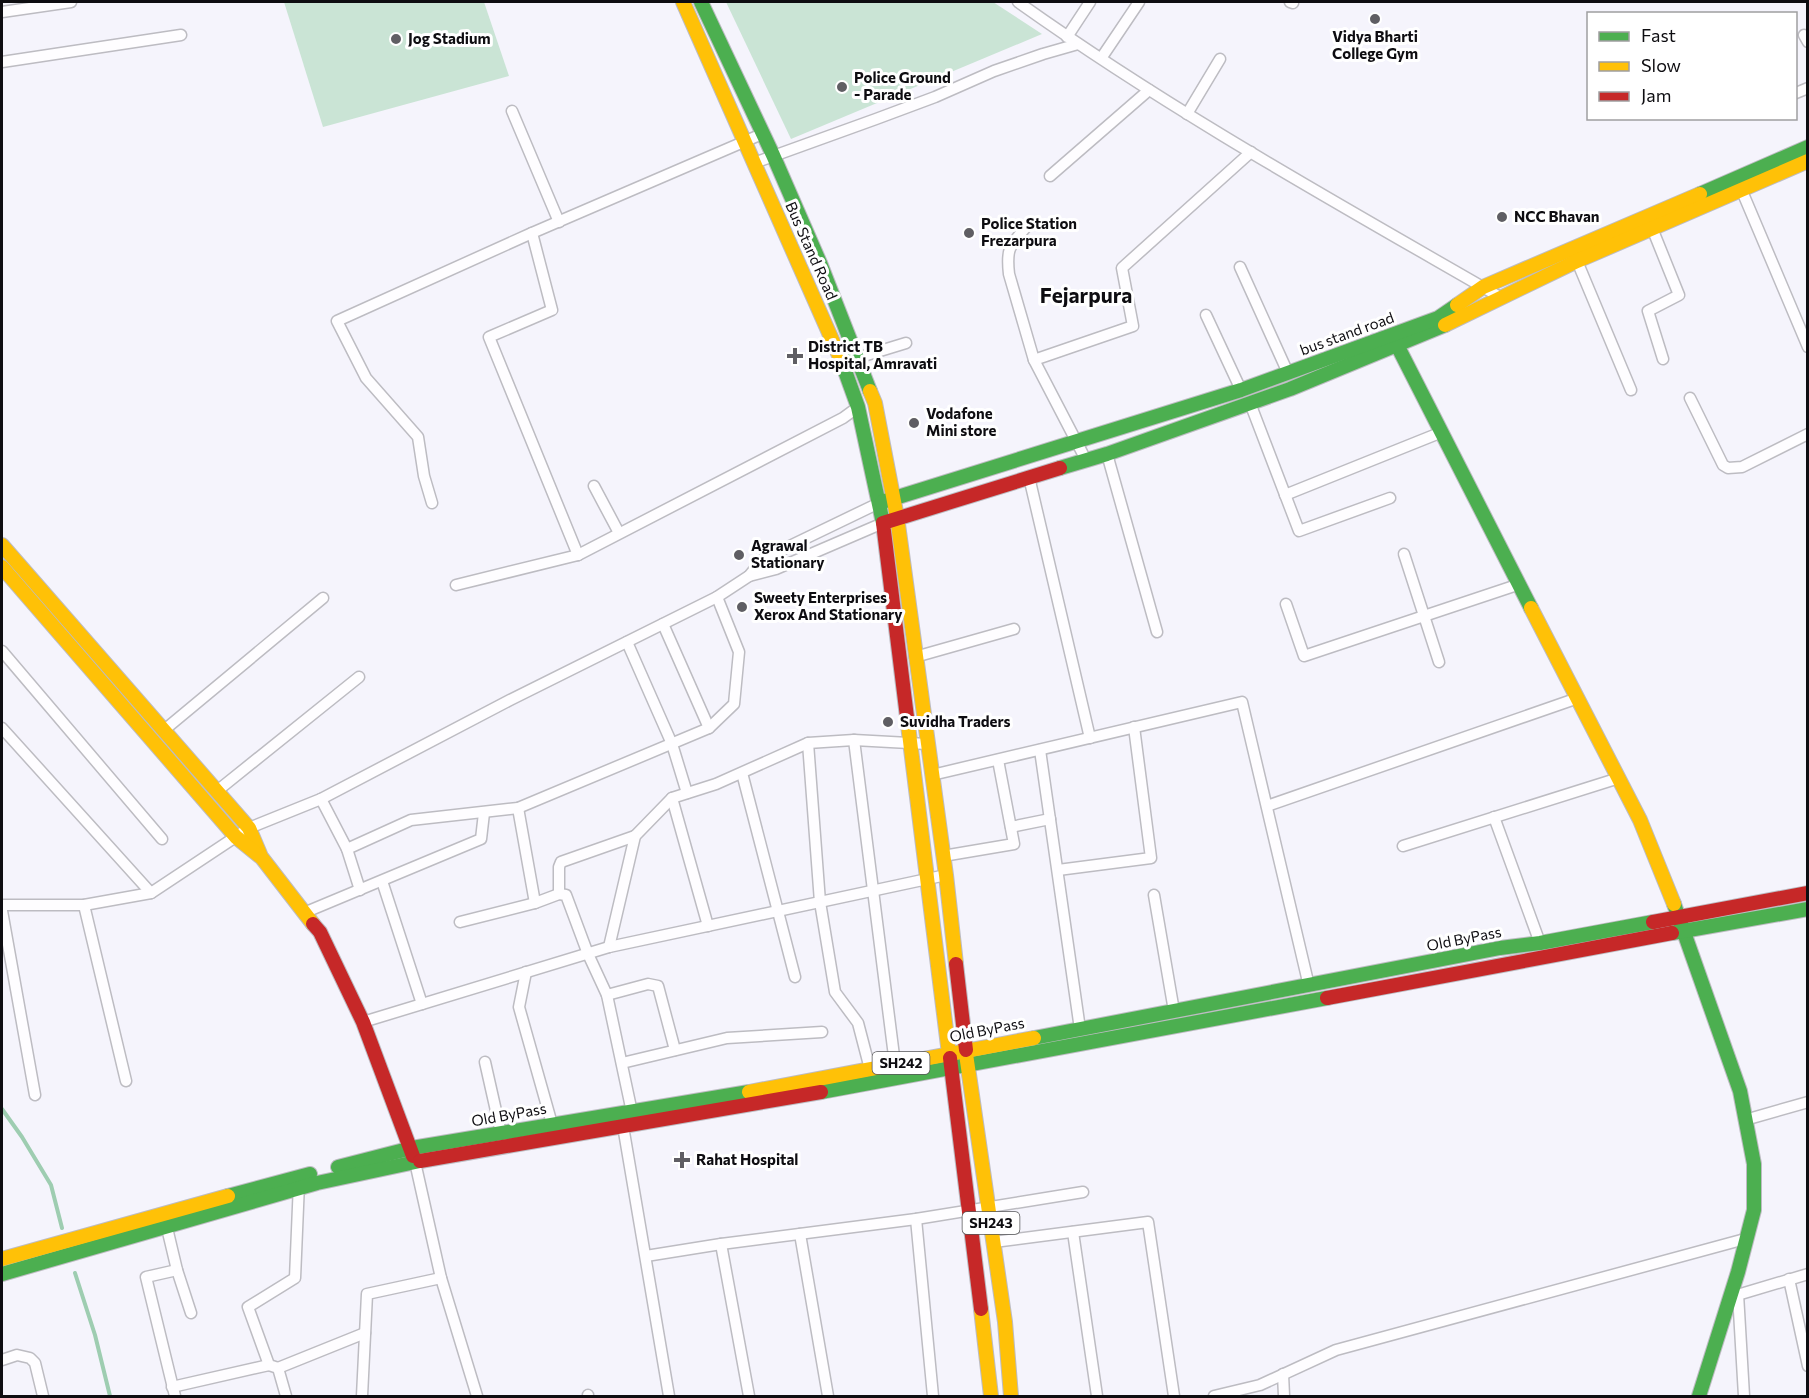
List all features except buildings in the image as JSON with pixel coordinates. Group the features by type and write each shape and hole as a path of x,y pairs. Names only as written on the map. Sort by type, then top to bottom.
{"main road":[{"name":"Bus Stand Road","path":"683,2 847,374 858,407 883,523 950,1060"},
{"name":"Bus Stand Road","path":"700,2 773,155 820,263 875,403 897,517 946,874 967,1057"},
{"name":"bus stand road","path":"883,523 1107,454 1250,403 1427,334 1500,297 1652,228 1808,147"},
{"name":"bus stand road","path":"879,503 1241,390 1438,318 1483,287 1738,184 1808,161"},
{"path":"1397,345 1640,820 1680,918 1740,1091 1754,1164 1754,1210 1745,1239 1735,1295 1699,1396"},
{"path":"2,545 249,828 262,858"},
{"path":"2,567 236,837 262,858 320,932 363,1022 412,1148 415,1162"},
{"name":"Old ByPass","path":"2,1259 299,1183 412,1148 552,1124 630,1121 895,1064 967,1057 1080,1029 1500,948 1680,918 1808,893"},
{"path":"967,1057 1245,1014 1506,963 1808,909"},
{"path":"1500,948 1506,963"},
{"name":"SH243","path":"967,1057 1005,1322 1011,1396"},
{"path":"2,1274 167,1228 299,1183 338,1178 950,1060"},
{"name":"SH243","path":"950,1060 991,1396"}],"street":[{"path":"2,12 71,2"},
{"path":"1018,2 1067,37 1102,57 1187,114 1500,297"},
{"path":"1067,37 1090,2"},
{"path":"1102,57 1139,2"},
{"path":"2,62 181,34"},
{"path":"754,163 935,97 994,71 1078,44"},
{"path":"1187,114 1220,59"},
{"path":"1050,176 1149,90"},
{"path":"512,111 559,222"},
{"path":"432,503 424,476 418,437 366,378 337,321 532,233 762,134"},
{"path":"1034,360 1133,326 1122,268 1251,152"},
{"path":"1738,184 1808,347"},
{"path":"1026,227 1009,248 1007,260 1009,274 1034,360 1086,460"},
{"path":"1652,228 1679,295 1648,311 1663,358"},
{"path":"532,233 552,310 489,337 578,555"},
{"path":"1577,261 1631,390"},
{"path":"1240,267 1288,373"},
{"path":"1206,315 1241,390"},
{"path":"857,358 906,343"},
{"path":"1690,398 1723,465 1728,468 1742,467 1808,434"},
{"path":"1250,403 1299,531 1390,498"},
{"path":"456,585 578,555 843,418 858,407"},
{"path":"1285,495 1442,432"},
{"path":"1107,454 1157,632"},
{"path":"1029,477 1090,738"},
{"path":"594,486 619,533"},
{"path":"2,905 84,905 151,893 249,828 321,799 510,700 717,597 749,576 767,557 879,503"},
{"path":"749,576 776,569 883,523"},
{"path":"1404,554 1439,662"},
{"path":"1286,604 1304,656 1520,584"},
{"path":"347,849 411,820 518,808 709,728 734,704 739,652 717,597"},
{"path":"163,731 323,598"},
{"path":"663,624 709,728"},
{"path":"915,657 1014,629"},
{"path":"627,642 672,744 687,793"},
{"path":"2,651 162,839"},
{"path":"217,791 359,677"},
{"path":"1267,806 1578,698"},
{"path":"932,775 1242,702 1309,986"},
{"path":"1058,870 1151,858 1134,727"},
{"path":"2,728 151,893"},
{"path":"854,740 895,1064"},
{"path":"559,894 561,862 635,836 672,798 716,784 808,743 854,740 927,744"},
{"path":"808,743 820,902 835,992 858,1023 870,1069"},
{"path":"1040,750 1080,1029"},
{"path":"943,856 1014,844 998,760"},
{"path":"742,773 795,977"},
{"path":"1403,846 1619,778"},
{"path":"672,798 708,926"},
{"path":"321,799 347,849 360,890"},
{"path":"518,808 535,903"},
{"path":"306,912 481,839 484,813"},
{"path":"1494,817 1540,943"},
{"path":"1011,827 1050,819"},
{"path":"609,947 635,836"},
{"path":"363,1022 609,947 946,874"},
{"path":"382,881 422,1004"},
{"path":"460,922 535,903 559,894 566,895 588,954 607,995 622,1063 646,1256 669,1396"},
{"path":"1154,895 1174,1011"},
{"path":"84,905 126,1081"},
{"path":"2,910 35,1095"},
{"path":"526,972 519,1007 552,1124"},
{"path":"607,995 648,984 658,986 675,1050"},
{"path":"622,1063 727,1038 822,1032"},
{"path":"485,1062 501,1133"},
{"path":"1745,1120 1808,1102"},
{"path":"415,1162 441,1278 477,1396"},
{"path":"286,1396 248,1307 296,1278 299,1183"},
{"path":"646,1256 721,1244 915,1220 1083,1192"},
{"path":"915,1220 933,1396"},
{"path":"994,1242 1148,1222 1174,1396"},
{"path":"167,1228 191,1313"},
{"path":"1073,1232 1097,1396"},
{"path":"800,1234 828,1396"},
{"path":"1214,1396 1260,1385 1336,1350 1745,1239"},
{"path":"721,1244 749,1396"},
{"path":"177,1270 146,1277 174,1391 274,1366 365,1333"},
{"path":"1744,1396 1735,1295 1808,1274"},
{"path":"362,1396 367,1294 441,1278"},
{"path":"1789,1279 1808,1366"},
{"path":"2,1360 17,1355 30,1358 35,1363 43,1396"},
{"path":"1282,1374 1284,1396"}],"green space":[{"name":"Jog Stadium","path":"284,2 484,2 509,76 323,127"},
{"name":"Police Ground - Parade","path":"726,2 993,2 1042,34 791,139"}],"waterway":[{"path":"2,1109 51,1185 62,1228"},
{"path":"75,1273 95,1335 110,1396"}],"traffic: fast":[{"path":"701,2 773,155 820,263 870,391"},
{"path":"1700,194 1808,147"},
{"path":"882,502 1241,390 1438,318 1457,305"},
{"path":"1060,468 1107,454 1290,389 1445,325"},
{"path":"1397,345 1531,608"},
{"path":"841,360 858,407 883,523"},
{"path":"1674,904 1740,1091 1754,1164 1754,1210 1738,1272 1699,1396"},
{"path":"1672,933 1808,909"},
{"path":"1034,1038 1500,948 1653,922"},
{"path":"821,1092 1327,998"},
{"path":"338,1167 412,1148 749,1092"},
{"path":"2,1274 317,1183 420,1161"},
{"path":"228,1196 310,1174"}],"traffic: slow":[{"path":"683,2 841,360"},
{"path":"1445,325 1577,261 1808,161"},
{"path":"1457,305 1483,287 1700,194"},
{"path":"870,391 875,403 897,517"},
{"path":"897,517 956,964"},
{"path":"2,545 249,828 260,854"},
{"path":"2,567 236,837 262,858 313,924"},
{"path":"1531,608 1640,820 1674,904"},
{"path":"907,717 949,1054"},
{"path":"749,1092 1034,1038"},
{"path":"966,1054 1005,1322 1011,1396"},
{"path":"2,1259 228,1196"},
{"path":"981,1309 991,1396"}],"traffic: jam":[{"path":"907,717 883,523 1060,468"},
{"path":"1653,922 1808,893"},
{"path":"313,924 320,932 363,1022 413,1156"},
{"path":"1327,998 1672,933"},
{"path":"956,964 966,1050"},
{"path":"950,1058 981,1309"},
{"path":"420,1161 821,1092"}],"place":[{"name":"Vidya Bharti College Gym","path":"1375,19"},
{"name":"Jog Stadium","path":"396,39"},
{"name":"Police Ground - Parade","path":"842,87"},
{"name":"NCC Bhavan","path":"1502,217"},
{"name":"Police Station Frezarpura","path":"969,233"},
{"name":"District TB Hospital, Amravati","path":"795,356"},
{"name":"Vodafone Mini store","path":"914,423"},
{"name":"Agrawal Stationary","path":"739,555"},
{"name":"Sweety Enterprises Xerox And Stationary","path":"742,607"},
{"name":"Suvidha Traders","path":"888,722"},
{"name":"Rahat Hospital","path":"682,1160"}],"district":[{"name":"Fejarpura","path":"1086,296"}]}
